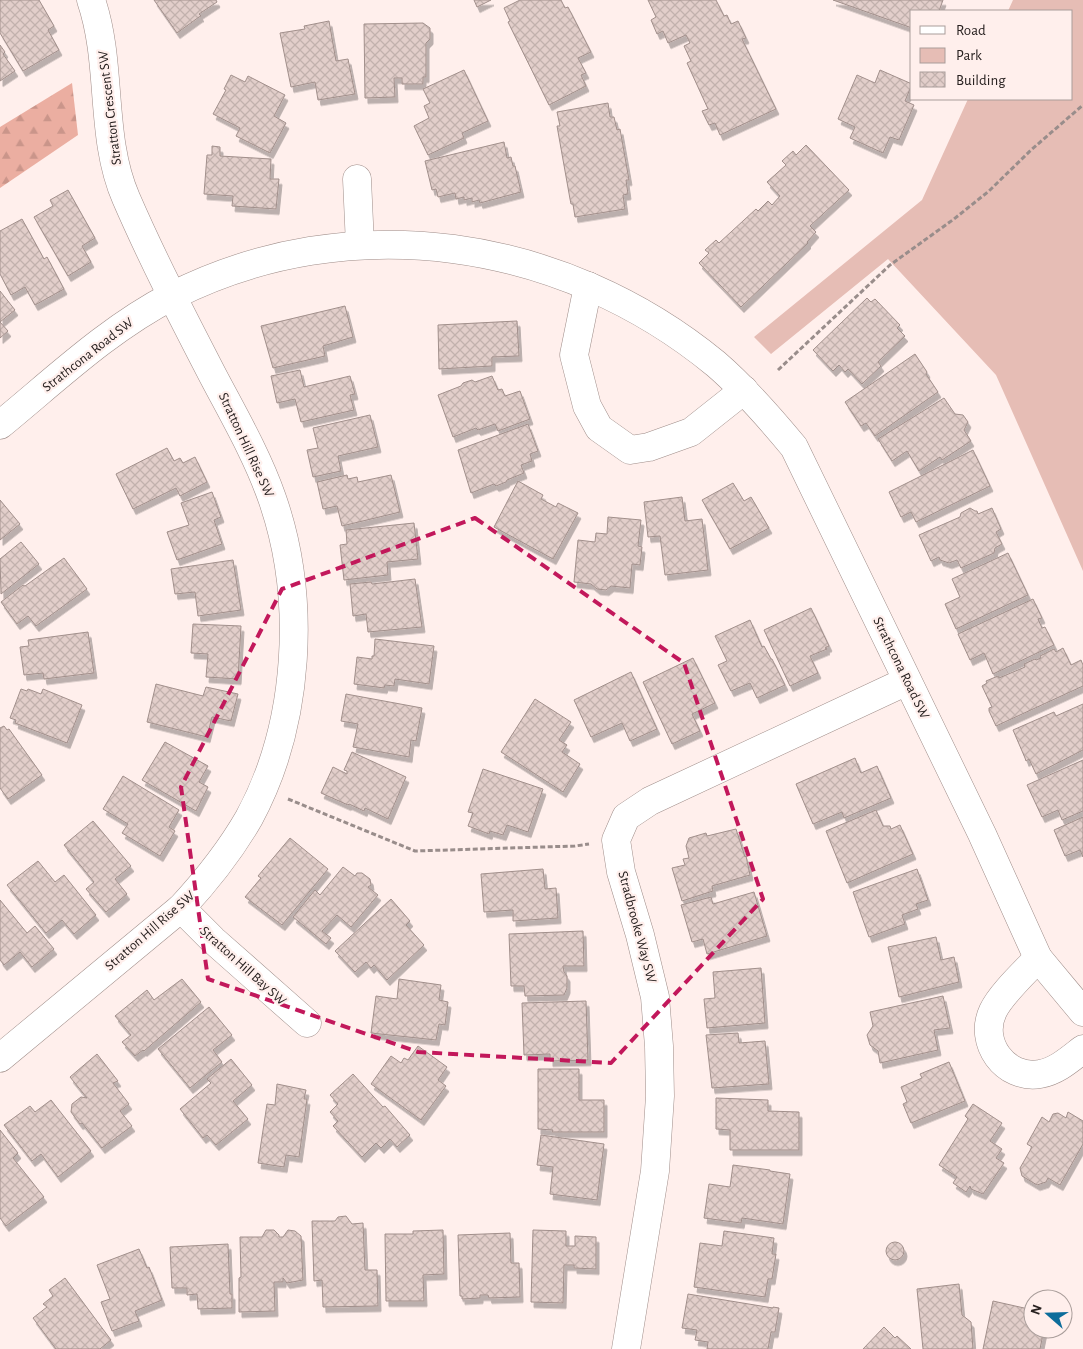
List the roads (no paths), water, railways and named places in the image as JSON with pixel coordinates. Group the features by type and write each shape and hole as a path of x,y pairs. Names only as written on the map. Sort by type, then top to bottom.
{"street":[{"name":"Stratton Crescent SW","path":"91,0 101,37 112,152 119,179 125,197 172,296"},
{"path":"357,179 360,245"},
{"name":"Strathcona Road SW","path":"0,425 117,329 172,296 207,280 263,261 321,249 360,245 409,244 475,252 512,260 588,286 626,304 658,322 717,365 744,390 794,447 982,834 1038,958 1083,1012"},
{"path":"588,286 574,354 587,406 599,428 614,440 630,450 649,447 691,432 744,390"},
{"name":"Stratton Hill Rise SW","path":"0,1058 181,908 207,880 230,849 250,816 278,745 292,672 294,636 289,563 277,513 261,469 172,296"},
{"name":"Stradbrooke Way SW","path":"626,1349 654,1180 660,1096 659,1046 655,997 640,936 621,872 616,840 626,817 650,801 907,681"},
{"name":"Stratton Hill Bay SW","path":"181,908 213,940 307,1023"},
{"path":"1038,958 999,1001 993,1011 989,1028 991,1046 1005,1065 1015,1071 1026,1074 1050,1072 1083,1049"}]}
